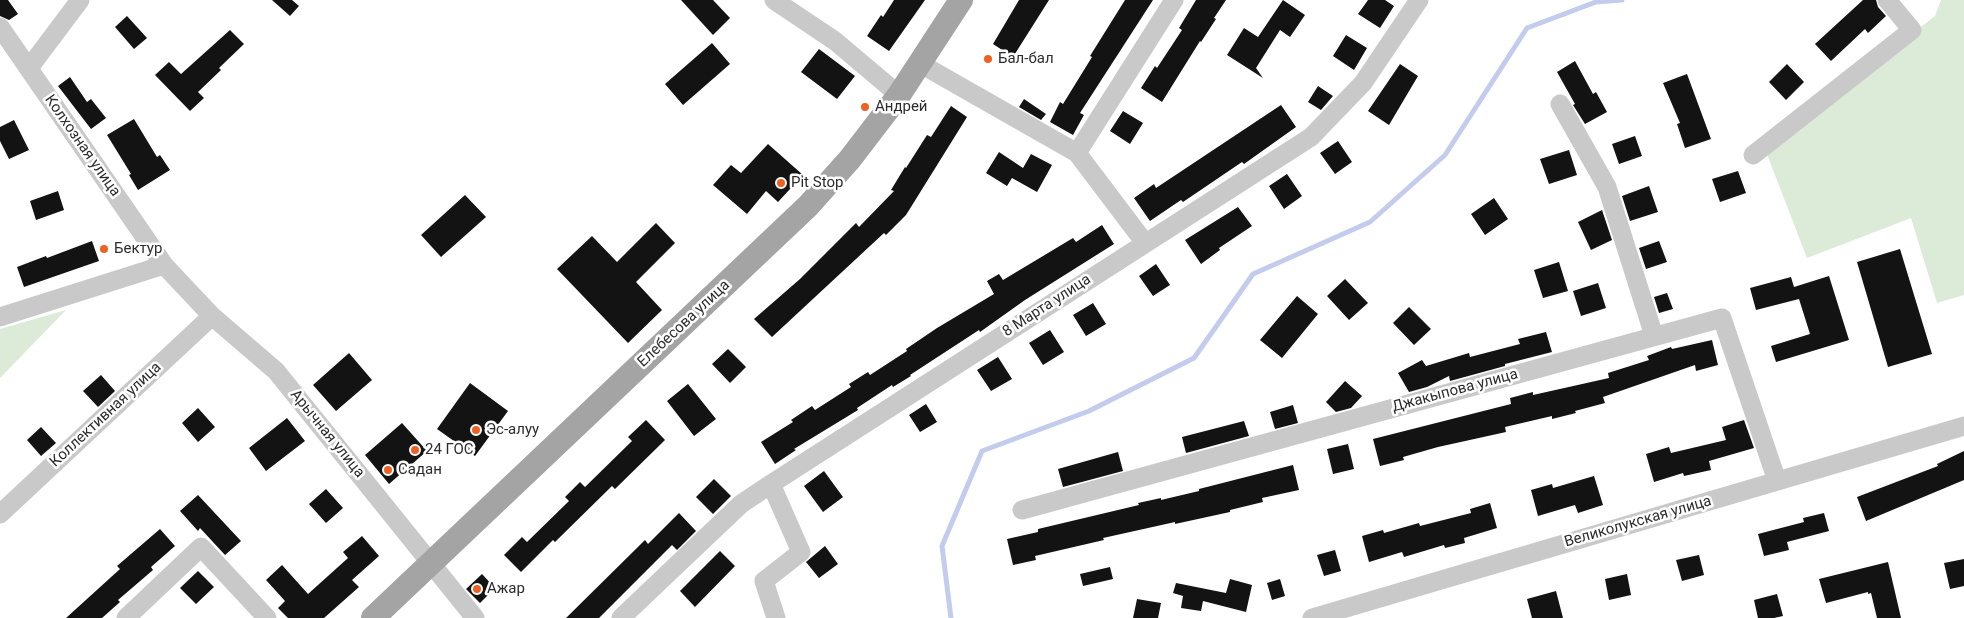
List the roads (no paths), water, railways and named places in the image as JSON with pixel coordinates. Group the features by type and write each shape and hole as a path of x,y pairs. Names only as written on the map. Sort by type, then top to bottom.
{"main road":[{"name":"Елебесова улица","path":"373,618 808,206 850,159 898,95 961,0"}],"street":[{"path":"28,68 80,0"},
{"path":"774,0 835,41 898,95"},
{"path":"1077,153 1174,0"},
{"name":"8 Марта улица","path":"621,618 740,504 1311,137 1363,83 1419,0"},
{"path":"1753,155 1912,30 1887,0"},
{"name":"Колхозная улица","path":"0,27 164,265"},
{"path":"919,63 1077,153 1145,243"},
{"path":"1560,104 1607,187 1654,336"},
{"path":"0,317 164,265"},
{"name":"Арычная улица","path":"164,265 212,316 276,371 475,618"},
{"name":"Коллективная улица","path":"0,514 212,316"},
{"name":"Джакыпова улица","path":"1022,510 1722,318 1777,480"},
{"name":"Великолукская улица","path":"1312,618 1964,426"},
{"path":"771,484 801,552 764,581 776,618"},
{"path":"126,618 201,547 267,618"}],"waterway":[{"path":"951,618 942,546 982,451 1089,411 1194,358 1253,274 1370,222 1445,155 1527,28 1596,2 1622,0"}],"place":[{"name":"Бал-бал","path":"988,59"},
{"name":"Андрей","path":"865,107"},
{"name":"Pit Stop","path":"781,183"},
{"name":"Бектур","path":"104,249"},
{"name":"Эс-алуу","path":"476,430"},
{"name":"24 ГОС","path":"415,450"},
{"name":"Садан","path":"388,470"},
{"name":"Ажар","path":"477,589"}]}
